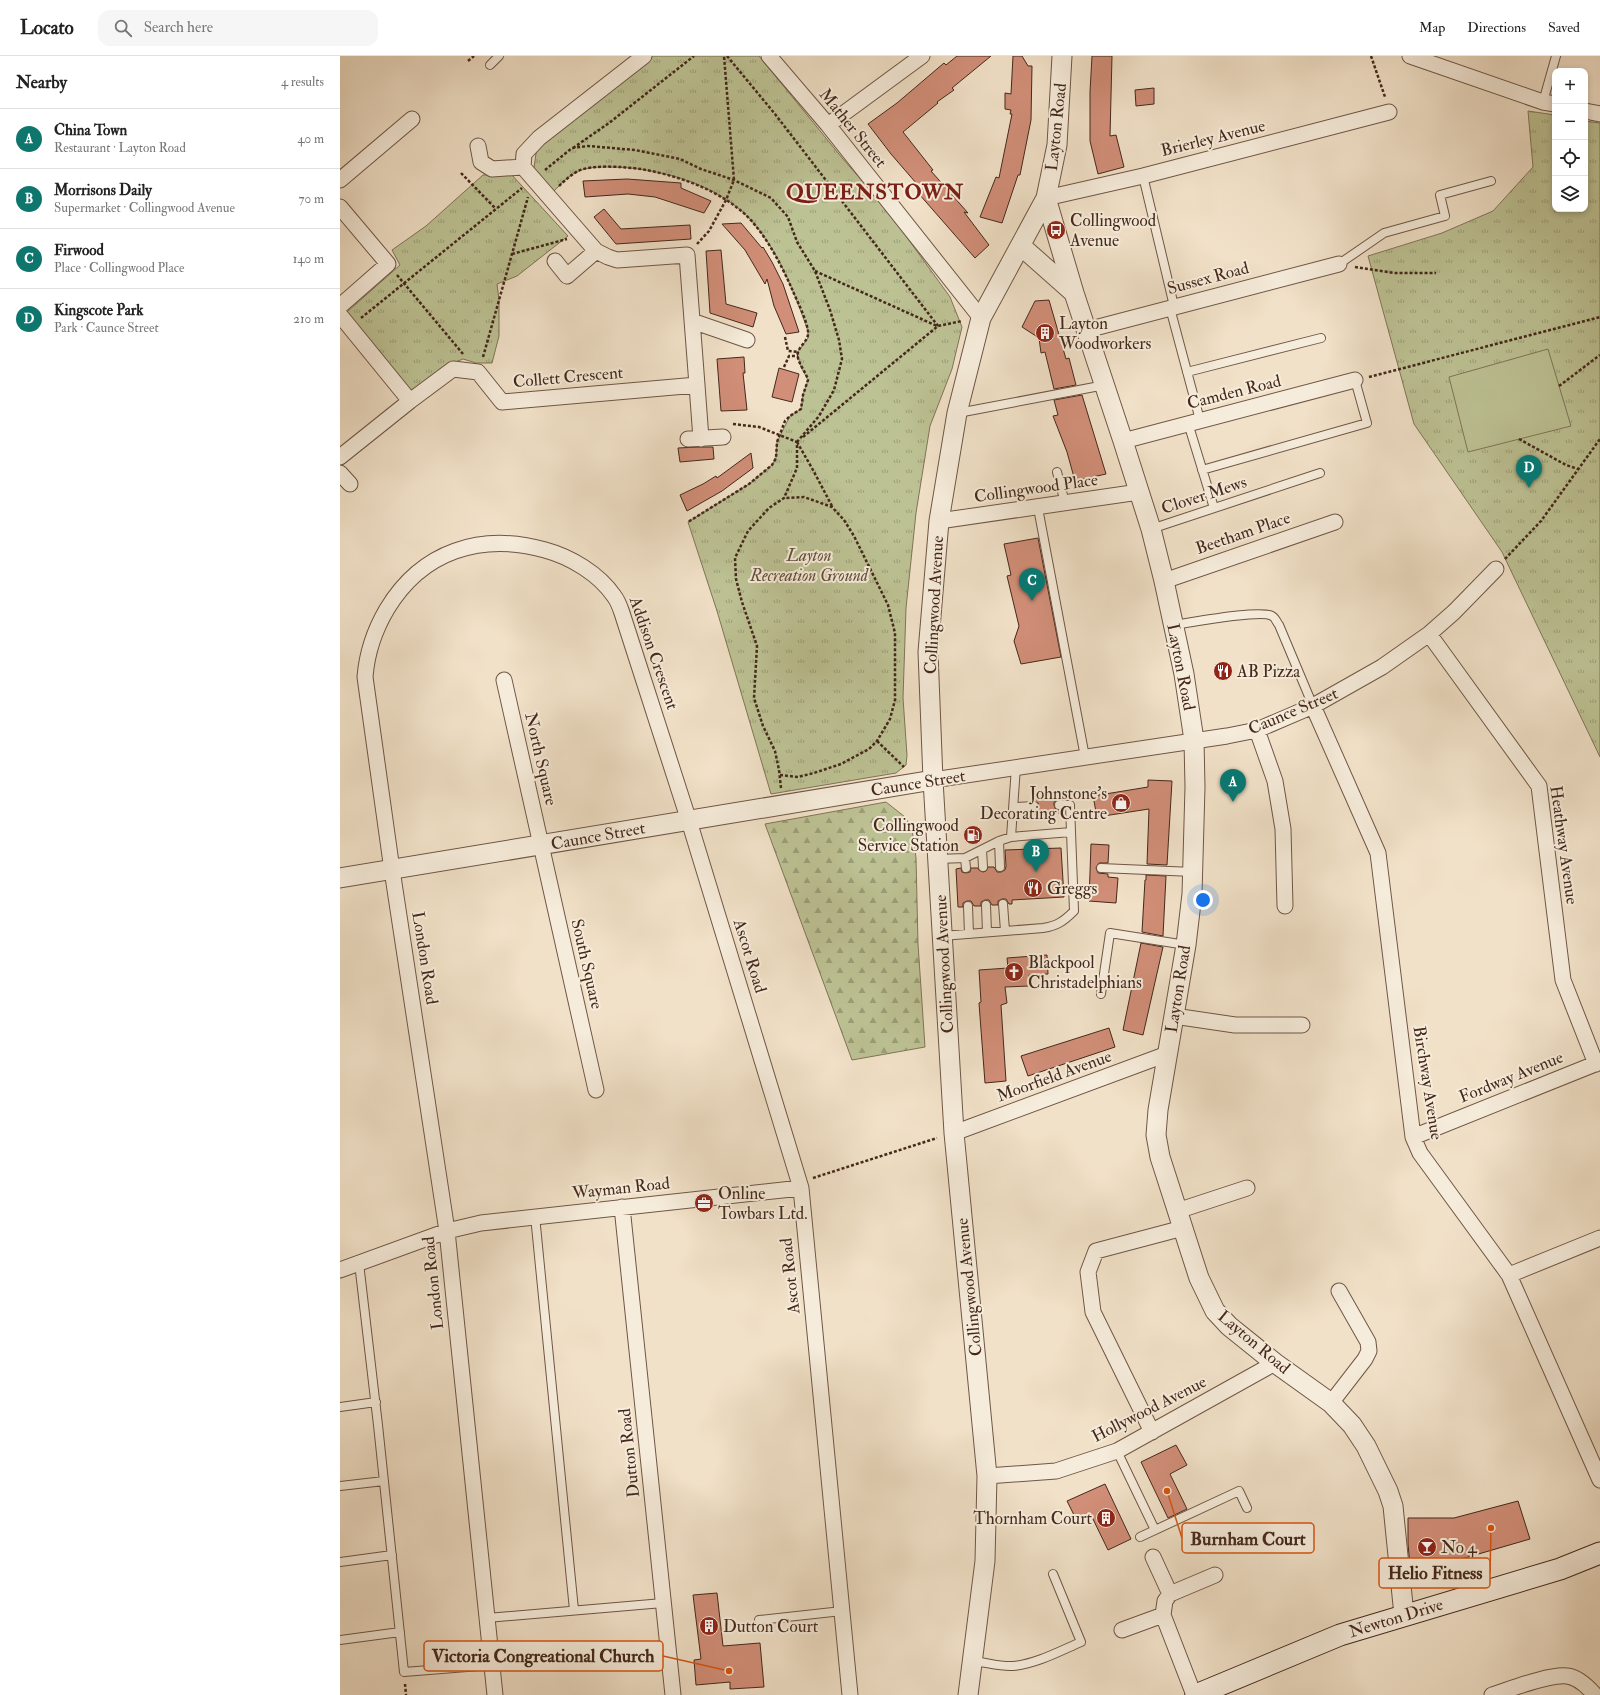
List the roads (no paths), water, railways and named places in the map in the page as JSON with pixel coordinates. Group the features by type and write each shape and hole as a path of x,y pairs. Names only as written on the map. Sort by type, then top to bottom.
{"main road":[{"name":"Newton Drive","path":"1195,1695 1321,1642 1404,1615 1553,1572 1600,1554"}],"street":[{"path":"644,56 539,138 524,154 523,167 596,251 617,260 688,255 697,385 695,439 727,431"},
{"name":"Mather Street","path":"769,56 828,125 981,318"},
{"path":"828,125 922,56"},
{"name":"Layton Road","path":"1062,56 1057,145 1046,198 1021,246 1074,293"},
{"path":"1410,56 1549,103"},
{"name":"Brierley Avenue","path":"1046,198 1143,176 1389,112"},
{"path":"1588,112 1600,114"},
{"path":"340,180 412,118"},
{"path":"478,146 481,162 492,169 523,167"},
{"name":"Layton Road","path":"1046,198 1074,293 1124,441 1151,529 1184,674 1194,740 1195,787 1192,894 1186,945 1158,1110 1156,1135 1160,1157 1199,1278 1215,1311 1229,1326 1275,1363 1331,1403 1352,1425 1366,1446 1388,1491 1393,1506 1404,1615"},
{"path":"340,207 388,264 340,306"},
{"name":"Collingwood Avenue","path":"968,1695 985,1562 987,1476 954,1133 938,859 926,782 928,652 939,521 957,413 981,318 1021,246"},
{"path":"555,261 567,276 596,251"},
{"name":"Sussex Road","path":"1087,330 1338,264"},
{"path":"340,315 410,401 340,457"},
{"path":"692,321 747,341"},
{"name":"Collett Crescent","path":"410,401 453,369 478,372 502,402 697,385"},
{"name":"Camden Road","path":"1124,441 1355,380"},
{"name":"Collingwood Place","path":"939,521 1038,508 1139,492"},
{"name":"Beetham Place","path":"1164,581 1335,522"},
{"name":"Addison Crescent","path":"392,870 365,677 366,658 372,637 381,618 404,585 417,572 434,560 454,551 474,546 494,543 515,544 554,553 573,560 603,583 615,597 622,613 689,821"},
{"name":"Caunce Street","path":"340,878 1016,767 1257,730 1314,706 1382,667 1429,634 1454,612 1496,569"},
{"name":"Heathway Avenue","path":"1429,634 1539,786 1563,980 1598,1063"},
{"name":"North Square","path":"504,680 541,846"},
{"name":"Birchway Avenue","path":"1314,706 1378,853 1414,1137 1420,1153 1509,1275 1600,1480"},
{"path":"1257,730 1275,781 1283,829 1285,906"},
{"name":"Ascot Road","path":"689,821 800,1186 850,1695"},
{"name":"South Square","path":"541,846 596,1090"},
{"name":"London Road","path":"392,870 447,1231 495,1695"},
{"path":"1174,1016 1235,1025 1302,1025"},
{"name":"Moorfield Avenue","path":"954,1133 1167,1054"},
{"name":"Fordway Avenue","path":"1414,1137 1598,1063"},
{"name":"Wayman Road","path":"340,1270 447,1231 481,1223 800,1186"},
{"path":"1152,1432 1093,1312 1088,1272 1096,1251 1180,1220 1247,1188"},
{"name":"Dutton Road","path":"622,1207 673,1695"},
{"path":"1509,1275 1600,1238"},
{"path":"1331,1403 1369,1351 1368,1342 1339,1291"},
{"name":"Hollywood Avenue","path":"987,1476 1056,1470 1117,1451 1275,1363"},
{"path":"1153,1557 1170,1594"},
{"path":"1195,1695 1163,1615 1165,1601 1170,1594 1215,1575"},
{"path":"1122,1630 1163,1615"},
{"path":"1492,1695 1551,1677 1568,1676 1582,1683 1595,1695"}],"lane":[{"path":"490,65 499,56"},
{"path":"1549,103 1556,56"},
{"path":"1143,176 1186,372 1202,470 1214,508"},
{"path":"1338,264 1384,233 1446,216 1440,195 1491,181"},
{"path":"1186,372 1321,338"},
{"path":"1202,470 1367,423 1355,380"},
{"path":"957,413 1105,385"},
{"path":"1057,472 1065,503"},
{"name":"Clover Mews","path":"1151,529 1320,473"},
{"path":"1038,508 1085,757"},
{"path":"1173,625 1253,614 1266,614 1272,616 1279,625 1314,706"},
{"path":"1011,837 1016,767"},
{"path":"942,936 1052,926 1063,922 1074,911 1070,805 1059,805"},
{"path":"1014,807 1034,806"},
{"path":"938,859 965,858 999,841 1011,837 1071,832"},
{"path":"999,841 1000,867"},
{"path":"982,850 984,868"},
{"path":"965,858 966,868"},
{"path":"1101,868 1193,872"},
{"path":"1003,904 1005,931"},
{"path":"986,905 987,932"},
{"path":"968,906 969,934"},
{"path":"1101,994 1110,933 1186,945"},
{"path":"535,1216 574,1610"},
{"path":"359,1263 376,1402 404,1672 492,1665"},
{"path":"340,1407 376,1402"},
{"path":"1117,1451 1154,1530"},
{"path":"340,1486 384,1481"},
{"path":"1140,1537 1239,1491 1248,1508"},
{"path":"340,1562 392,1555"},
{"path":"972,1661 1012,1666 1032,1662 1081,1642 1053,1574"},
{"path":"487,1618 663,1603"},
{"path":"759,1620 842,1611"},
{"path":"340,1640 400,1632"}],"place":[{"name":"Collingwood Avenue","path":"1056,230"},
{"name":"Layton Woodworkers","path":"1045,333"},
{"name":"Kingscote Park","path":"1529,488"},
{"name":"Firwood","path":"1032,601"},
{"name":"AB Pizza","path":"1223,671"},
{"name":"China Town","path":"1233,802"},
{"name":"Johnstone's Decorating Centre","path":"1121,803"},
{"name":"Collingwood Service Station","path":"973,835"},
{"name":"Morrisons Daily","path":"1036,872"},
{"name":"Greggs","path":"1033,888"},
{"name":"Blackpool Christadelphians","path":"1014,972"},
{"name":"Online Towbars Ltd.","path":"704,1203"},
{"name":"Burnham Court","path":"1167,1491"},
{"name":"Thornham Court","path":"1106,1518"},
{"name":"Helio Fitness","path":"1491,1528"},
{"name":"No 4","path":"1427,1547"},
{"name":"Dutton Court","path":"709,1626"},
{"name":"Victoria Congreational Church","path":"729,1671"}],"district":[{"name":"QUEENSTOWN","path":"875,192"}],"park label":[{"name":"Layton Recreation Ground","path":"809,565"}]}
